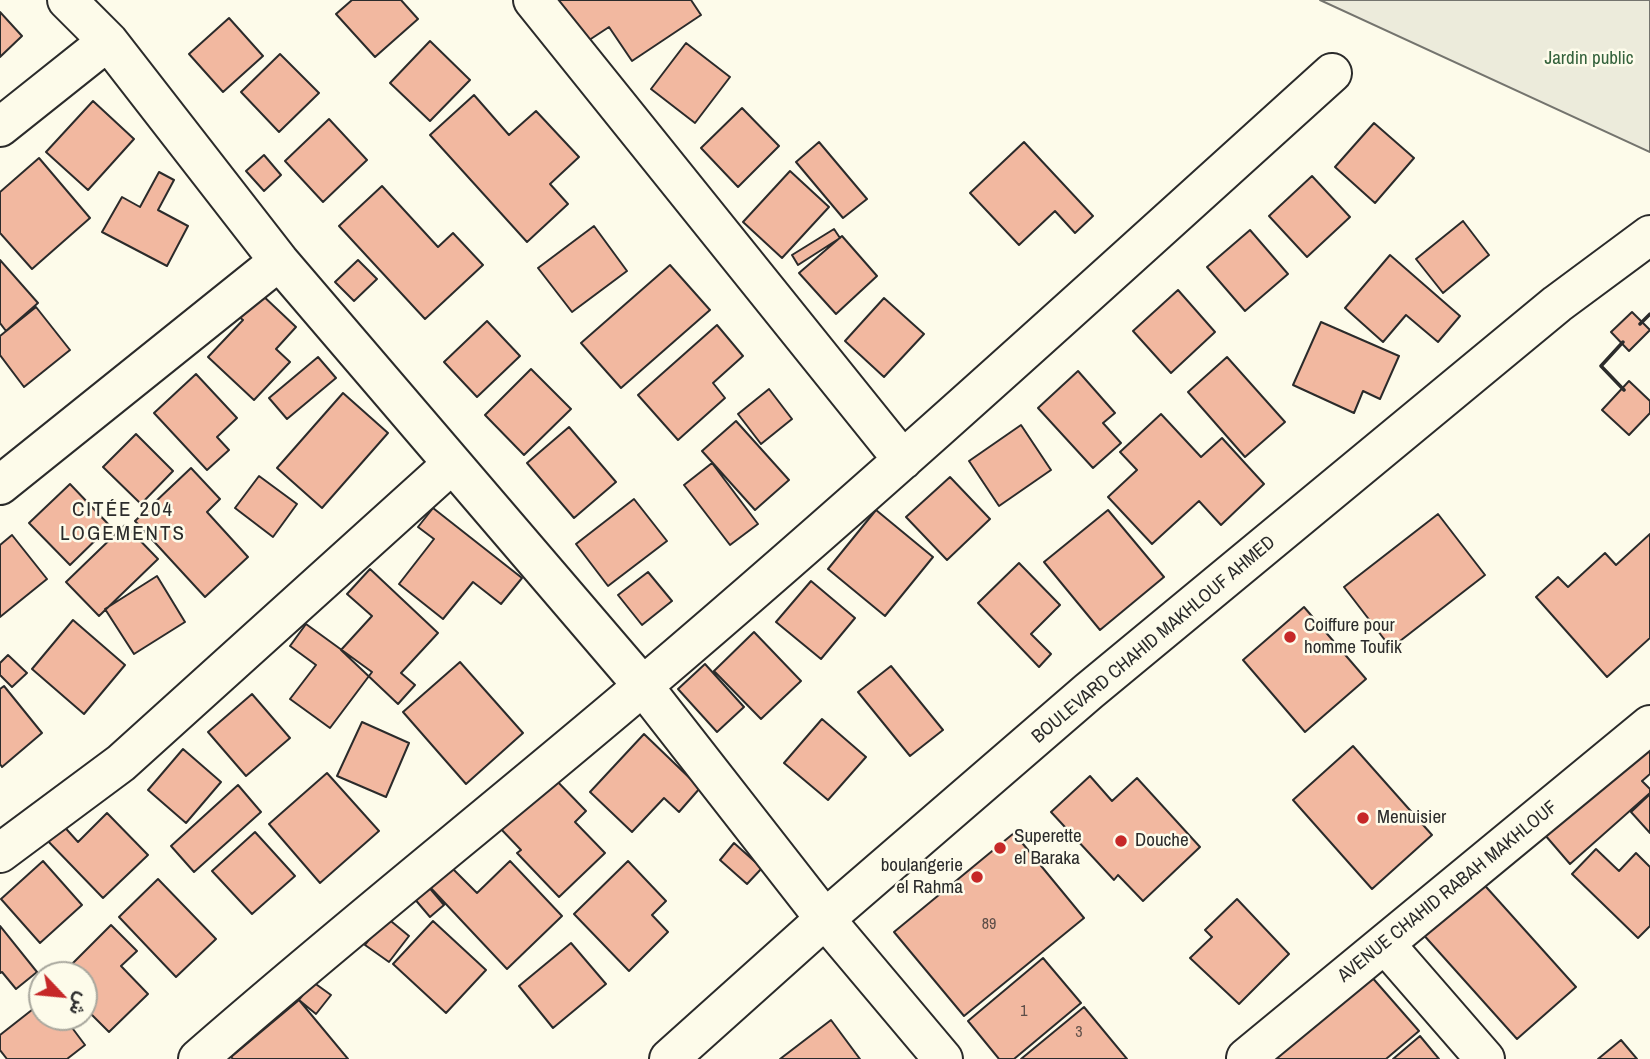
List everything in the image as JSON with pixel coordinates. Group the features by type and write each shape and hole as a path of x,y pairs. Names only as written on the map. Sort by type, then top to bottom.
{"street":[{"path":"67,0 108,41 279,261 643,686 824,919 943,1059"},
{"path":"533,0 903,460"},
{"path":"0,127 108,41"},
{"path":"198,1059 295,974 643,686 903,460 1332,73"},
{"name":"BOULEVARD CHAHID MAKHLOUF AHMED","path":"669,1059 824,919 1110,674 1557,304 1650,235"},
{"path":"0,485 279,261"},
{"path":"0,853 121,763 452,464"},
{"name":"AVENUE CHAHID RABAH MAKHLOUF","path":"1247,1058 1650,725"},
{"path":"1385,944 1485,1059"}],"green space":[{"name":"Jardin public","path":"1320,0 1650,0 1650,152"}],"building":[{"path":"352,0 401,0 418,19 375,57 336,14"},
{"path":"532,0 691,0 701,15 632,61 609,27 568,54"},
{"path":"0,12 22,36 0,57"},
{"path":"229,18 263,56 223,92 189,54"},
{"path":"430,41 470,80 430,121 390,83"},
{"path":"686,43 730,77 695,123 651,89"},
{"path":"280,54 319,93 279,132 241,92"},
{"path":"474,95 509,135 536,111 579,157 550,184 568,204 527,242 430,135"},
{"path":"93,101 134,139 88,190 46,152"},
{"path":"742,108 779,146 738,187 701,148"},
{"path":"329,119 367,160 323,202 285,161"},
{"path":"1374,123 1414,158 1375,203 1335,167"},
{"path":"819,142 867,199 843,218 796,162"},
{"path":"1024,142 1093,216 1075,233 1055,211 1019,245 970,193"},
{"path":"264,155 281,175 264,191 246,171"},
{"path":"39,158 90,218 32,269 0,233 0,192"},
{"path":"790,171 829,207 782,258 743,222"},
{"path":"159,172 174,180 158,210 188,226 167,266 102,232 122,197 140,207"},
{"path":"1312,176 1350,217 1307,257 1269,216"},
{"path":"382,186 438,247 453,233 483,265 425,319 339,226"},
{"path":"1463,221 1489,255 1443,293 1416,259"},
{"path":"594,226 627,271 572,312 538,268"},
{"path":"834,229 840,238 798,265 792,255"},
{"path":"1250,230 1288,274 1245,311 1207,267"},
{"path":"842,236 877,276 836,314 799,273"},
{"path":"1390,255 1460,316 1438,342 1406,315 1383,342 1345,308"},
{"path":"0,260 38,303 6,331 0,323"},
{"path":"358,260 377,279 354,301 335,282"},
{"path":"670,265 710,310 621,388 581,343"},
{"path":"1178,290 1215,332 1171,373 1133,331"},
{"path":"260,293 296,327 276,349 290,362 254,400 208,357 243,320 238,316"},
{"path":"884,298 924,334 884,377 845,341"},
{"path":"36,307 70,350 24,387 0,355 0,336"},
{"path":"1632,312 1650,330 1629,351 1611,332"},
{"path":"487,321 520,356 477,397 444,362"},
{"path":"1321,322 1399,356 1380,399 1363,391 1354,413 1293,385"},
{"path":"717,325 743,356 713,383 725,398 678,440 638,395"},
{"path":"318,357 336,378 287,419 269,398"},
{"path":"1227,357 1285,422 1245,457 1188,392"},
{"path":"531,369 571,409 524,455 485,415"},
{"path":"1078,371 1115,413 1103,423 1121,443 1093,468 1038,408"},
{"path":"196,374 237,418 217,437 229,450 207,470 154,413"},
{"path":"1629,381 1650,401 1650,413 1629,435 1602,410"},
{"path":"769,389 792,419 761,444 738,414"},
{"path":"343,393 388,433 322,508 277,468"},
{"path":"1161,414 1201,457 1222,438 1264,484 1221,525 1199,501 1152,544 1108,497 1137,470 1120,452"},
{"path":"736,421 789,480 755,510 702,451"},
{"path":"1021,425 1051,470 999,506 969,461"},
{"path":"569,427 616,482 574,518 527,463"},
{"path":"136,434 173,471 141,504 103,467"},
{"path":"712,463 758,524 730,545 684,485"},
{"path":"191,468 220,499 207,512 248,557 205,597 135,521"},
{"path":"259,476 297,504 273,537 235,508"},
{"path":"950,477 990,519 947,560 906,517"},
{"path":"70,484 110,526 70,565 29,523"},
{"path":"634,499 667,541 608,586 576,544"},
{"path":"433,508 522,578 501,604 473,582 443,619 399,584 434,539 418,527"},
{"path":"876,510 933,557 885,616 828,569"},
{"path":"1108,510 1164,577 1100,630 1044,562"},
{"path":"1438,514 1485,575 1391,648 1344,587"},
{"path":"125,525 158,559 99,616 66,582"},
{"path":"1650,534 1650,638 1607,677 1536,597 1558,577 1568,587 1605,553 1616,565"},
{"path":"12,535 47,579 0,617 0,545"},
{"path":"1019,563 1060,605 1031,634 1051,654 1039,667 978,603"},
{"path":"370,569 438,633 401,673 415,685 398,704 341,650 372,616 347,594"},
{"path":"648,572 672,601 642,625 618,595"},
{"path":"157,576 185,622 134,654 105,609"},
{"path":"811,581 855,618 821,659 776,622"},
{"path":"1304,607 1366,679 1305,732 1243,660"},
{"path":"73,620 125,665 84,714 32,669"},
{"path":"306,624 372,672 330,728 290,699 316,665 290,646"},
{"path":"754,632 801,681 761,719 714,671"},
{"path":"8,655 27,673 12,687 0,675 0,663"},
{"path":"460,662 523,733 466,784 403,712"},
{"path":"705,664 744,707 717,732 678,689"},
{"path":"891,666 943,730 910,756 858,692"},
{"path":"4,686 42,733 2,767 0,689"},
{"path":"252,694 290,738 246,776 208,732"},
{"path":"822,719 866,757 828,800 784,763"},
{"path":"362,722 409,743 386,797 337,776"},
{"path":"644,734 700,788 679,812 664,798 632,832 590,792"},
{"name":"Menuisier","path":"1353,746 1432,835 1372,889 1293,800"},
{"path":"1650,747 1650,774 1642,781 1650,789 1650,793 1570,864 1545,835"},
{"path":"183,749 221,782 186,823 148,790"},
{"path":"327,773 379,831 320,883 269,824"},
{"path":"1090,776 1112,801 1137,778 1200,847 1143,901 1118,875 1114,880 1051,812"},
{"path":"553,777 586,811 575,822 605,853 559,897 517,853 521,850 500,828"},
{"path":"238,785 261,812 194,872 171,846"},
{"path":"1650,794 1650,833 1631,812"},
{"path":"107,813 148,855 103,898 45,838 60,822 78,842"},
{"path":"255,832 295,876 252,914 212,871"},
{"path":"1014,833 1084,918 964,1016 894,932"},
{"path":"734,843 762,868 747,884 720,860"},
{"path":"1596,849 1619,871 1636,853 1650,867 1650,926 1638,938 1572,874"},
{"path":"43,861 82,905 40,943 1,899"},
{"path":"510,861 562,916 507,969 428,885 449,865 477,893"},
{"path":"628,861 666,901 652,915 668,932 629,971 574,914"},
{"path":"158,879 216,939 176,977 119,917"},
{"path":"1479,879 1576,987 1517,1039 1421,932"},
{"path":"427,885 444,905 430,917 413,897"},
{"path":"1237,899 1289,954 1239,1004 1190,958 1212,937 1205,930"},
{"path":"386,917 409,936 389,962 365,945"},
{"path":"433,921 486,970 446,1013 393,964"},
{"path":"111,925 137,951 121,966 148,994 109,1032 98,1021 98,961 75,961"},
{"path":"0,926 28,961 28,979 16,989 2,972 0,973"},
{"path":"571,943 606,984 553,1028 519,986"},
{"path":"1043,958 1081,1003 1014,1059 999,1059 968,1021"},
{"path":"1363,967 1419,1031 1386,1059 1260,1059"},
{"path":"313,982 331,995 316,1014 299,1000"},
{"path":"299,1000 348,1059 231,1057"},
{"path":"1084,1007 1127,1059 1021,1059"},
{"path":"28,1013 28,1031 74,1031 85,1045 67,1059 7,1059 0,1050 0,1035"},
{"path":"831,1020 860,1059 780,1059"},
{"path":"1420,1036 1439,1059 1393,1059"},
{"path":"1621,1040 1637,1059 1598,1059"}],"wall":[{"path":"1640,324 1650,314"},
{"path":"1623,342 1601,366 1624,390"}],"place":[{"name":"Coiffure pour homme Toufik","path":"1290,637"},
{"name":"Menuisier","path":"1363,818"},
{"name":"Douche","path":"1121,841"},
{"name":"Superette el Baraka","path":"1000,848"},
{"name":"boulangerie el Rahma","path":"977,877"}],"district":[{"name":"CITÉE 204 LOGEMENTS","path":"123,522"}]}
